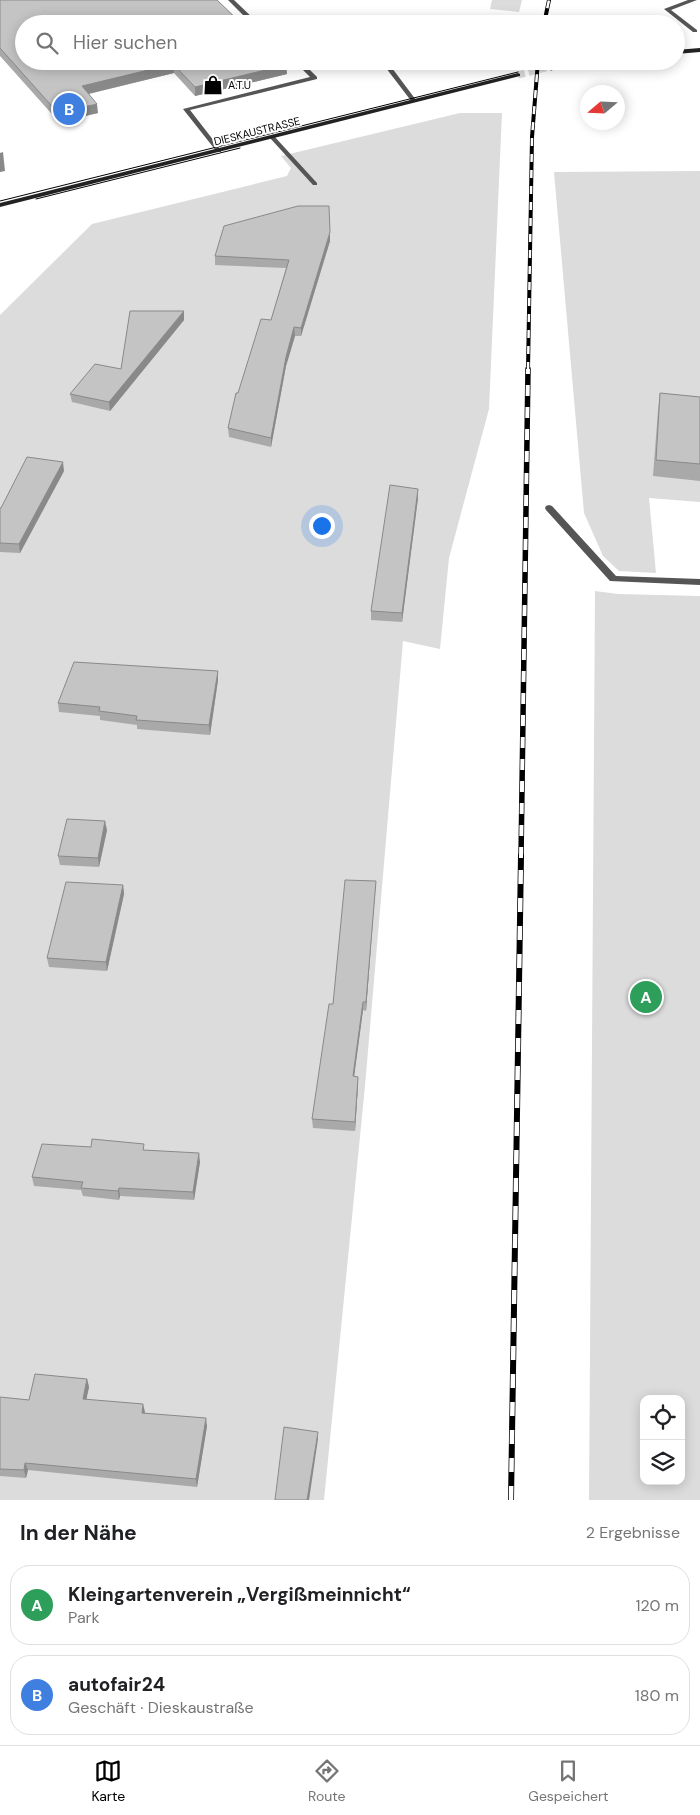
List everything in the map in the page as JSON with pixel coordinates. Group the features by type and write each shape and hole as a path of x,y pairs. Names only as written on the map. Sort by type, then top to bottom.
{"main road":[{"path":"685,51 700,50"},
{"name":"DIESKAUSTRASSE","path":"0,205 518,75"}],"lane":[{"path":"231,0 247,15"},
{"path":"675,15 667,9 694,0"},
{"path":"685,23 696,31"},
{"path":"219,151 186,109 315,78 307,70"},
{"path":"391,70 414,101"},
{"path":"272,137 315,184"},
{"path":"549,508 614,579 700,582"}],"shaded area":[{"path":"492,0 522,0 519,12 490,9"},
{"path":"460,113 502,113 489,409 449,558 440,649 403,641 365,1086 324,1500 0,1500 0,315 92,224 287,176 291,168 281,156"},
{"path":"700,171 700,502 649,498 656,573 619,571 603,556 584,513 554,172"},
{"path":"595,591 618,594 700,596 700,1500 589,1500"}],"building":[{"path":"0,0 217,0 233,15 15,15 15,65 0,48"},
{"path":"20,70 148,70 82,86 97,104 58,113"},
{"path":"179,70 265,70 195,87"},
{"path":"298,206 329,206 330,232 301,328 294,327 286,357 271,438 228,428 236,393 238,393 261,319 271,320 289,260 215,256 224,226"},
{"path":"130,311 184,311 109,402 70,394 95,364 121,369"},
{"path":"660,393 700,397 700,464 656,460"},
{"path":"27,457 63,462 19,544 0,543 0,508"},
{"path":"390,485 418,489 402,613 371,611"},
{"path":"74,662 218,671 209,725 136,720 137,716 99,711 100,707 58,703"},
{"path":"67,819 105,821 98,858 58,856"},
{"path":"345,880 376,881 366,1002 363,1002 353,1076 358,1077 355,1122 312,1119 329,1004 333,1004"},
{"path":"66,882 123,885 106,962 47,958"},
{"path":"92,1139 144,1144 143,1150 199,1153 193,1192 119,1188 118,1191 81,1188 83,1182 32,1177 42,1144 91,1147"},
{"path":"35,1374 87,1379 83,1399 143,1404 142,1413 206,1418 196,1479 25,1463 24,1470 0,1469 0,1397 29,1400"},
{"path":"284,1427 318,1432 307,1500 275,1500"}],"tunnel":[{"path":"518,75 538,70"}],"tram line":[{"path":"0,201 518,72"},
{"path":"36,199 240,148"}],"railway":[{"path":"546,15 549,0"},
{"path":"528,370 532,137 537,70"},
{"path":"521,858 528,369"},
{"path":"511,1500 521,856"}],"place":[{"name":"A.T.U","path":"213,85"},
{"name":"autofair24","path":"69,109"},
{"name":"Kleingartenverein „Vergißmeinnicht“","path":"646,997"}]}
